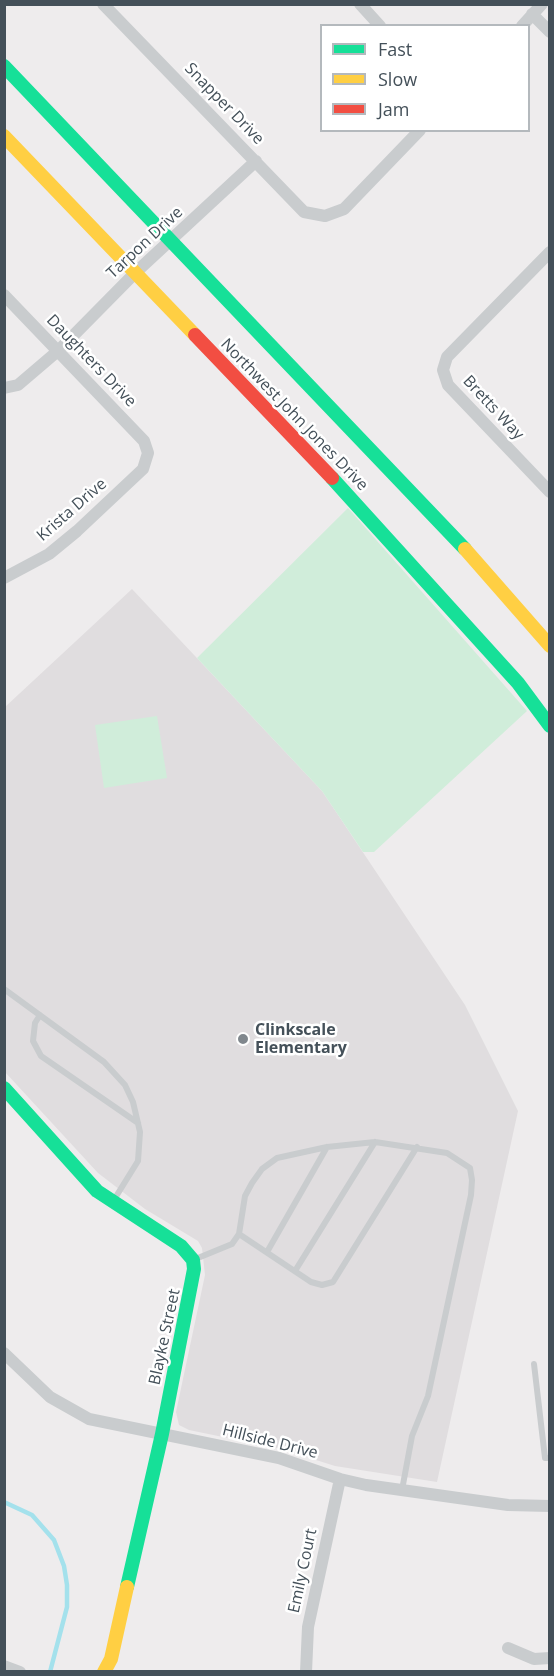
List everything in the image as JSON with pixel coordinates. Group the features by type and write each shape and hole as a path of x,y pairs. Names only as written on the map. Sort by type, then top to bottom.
{"main road":[{"name":"Northwest John Jones Drive","path":"4,66 494,579 549,646"},
{"name":"Northwest John Jones Drive","path":"4,136 383,531 518,683 549,726"},
{"path":"4,1088 97,1191 112,1203 181,1246 193,1260"},
{"name":"Blayke Street","path":"104,1671 111,1659 162,1434 194,1282 193,1260"}],"street":[{"name":"Snapper Drive","path":"103,4 304,212 326,216 344,209 418,132"},
{"path":"360,4 378,24"},
{"path":"524,24 542,4"},
{"path":"532,14 549,32"},
{"name":"Tarpon Drive","path":"4,388 18,385 59,350 135,273 172,242 256,161"},
{"name":"Bretts Way","path":"548,256 447,357 443,370 448,385 549,492"},
{"name":"Daughters Drive","path":"4,295 144,441 148,453"},
{"name":"Krista Drive","path":"4,578 49,554 76,531 143,469 148,453"},
{"name":"Hillside Drive","path":"4,1353 50,1397 89,1419 279,1458 339,1479 508,1505 549,1506"},
{"name":"Emily Court","path":"306,1671 308,1627 339,1479"},
{"path":"508,1648 534,1659 549,1658"},
{"path":"4,1666 19,1671"}],"lane":[{"path":"4,989 116,1072 125,1084 133,1101 138,1124 138,1161 112,1203"},
{"path":"40,1015 35,1023 33,1041 41,1056 138,1124"},
{"path":"295,1271 375,1142"},
{"path":"193,1260 232,1244 239,1234 245,1196 262,1169 277,1158 327,1147 375,1142 447,1153 470,1168 472,1180 428,1396 412,1436 402,1490"},
{"path":"267,1252 327,1147"},
{"path":"239,1234 311,1282 322,1285 333,1282 417,1147"},
{"path":"534,1364 545,1458 549,1458"}],"shaded area":[{"name":"Clinkscale Elementary","path":"132,589 322,791 465,1005 518,1111 437,1482 335,1466 281,1449 189,1430 179,1425 176,1412 205,1275 202,1248 198,1241 145,1209 98,1173 5,1072 5,707"}],"green space":[{"path":"348,508 527,711 374,852 363,852 322,791 197,658"},
{"path":"157,716 167,778 104,788 95,725"}],"waterway":[{"path":"4,1502 32,1515 54,1540 64,1566 67,1607 50,1672"}],"traffic: fast":[{"path":"4,66 465,549"},
{"path":"332,478 518,683 550,726"},
{"path":"4,1088 97,1191 181,1246 193,1260 194,1269 162,1434 127,1587"}],"traffic: slow":[{"path":"4,136 195,335"},
{"path":"465,549 550,646"},
{"path":"104,1672 111,1659 127,1587"}],"traffic: jam":[{"path":"195,335 332,478"}],"place":[{"name":"Clinkscale Elementary","path":"243,1039"}]}
